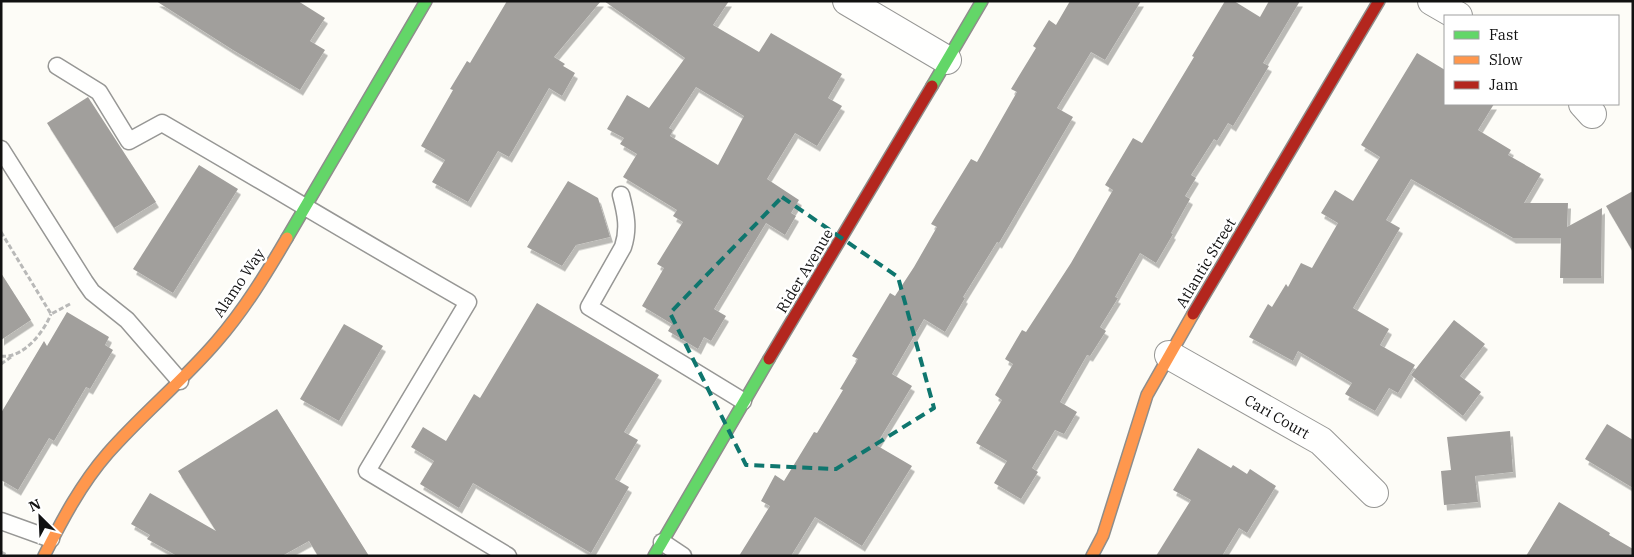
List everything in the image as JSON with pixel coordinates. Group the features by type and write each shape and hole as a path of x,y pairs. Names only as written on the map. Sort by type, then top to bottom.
{"street":[{"name":"Alamo Way","path":"44,556 66,513 98,466 137,422 180,381 216,342 246,304 306,206 426,1"},
{"path":"847,1 947,60"},
{"name":"Rider Avenue","path":"658,549 743,401 810,292 982,1"},
{"name":"Atlantic Street","path":"1092,556 1103,536 1147,395 1168,355 1378,1"},
{"path":"1432,1 1456,15"},
{"name":"Cari Court","path":"1168,355 1321,441 1374,493"}],"lane":[{"path":"57,66 99,92 129,141 162,122 468,302 367,471 508,556"},
{"path":"1,149 92,292 127,320 180,381"},
{"path":"621,195 628,227 626,238 623,248 589,307 743,401"},
{"path":"1,520 52,539"},
{"path":"658,549 683,556"}],"path":[{"path":"1,232 51,314"},
{"path":"1,364 30,343 43,329 51,314 92,292"},
{"path":"1,356 6,357 16,354"},
{"path":"1,552 7,555"}],"highlighted area":[{"path":"782,197 898,277 934,408 836,469 746,465 670,313"}],"building":[{"path":"156,1 298,1 325,18 310,41 325,50 300,90"},
{"path":"507,1 601,1 554,57 565,64 563,66 575,73 562,96 549,88 509,157 498,151 468,202 432,182 445,160 421,146 453,90 450,89 467,61 470,63"},
{"path":"604,1 729,1 713,25 759,52 771,33 842,74 828,98 842,106 817,146 795,133 767,179 799,200 791,213 796,216 785,235 766,223 714,309 726,316 711,341 704,337 698,349 668,331 672,324 642,306 664,268 657,264 683,222 673,216 677,210 623,177 637,154 620,144 624,138 607,129 627,95 649,108 685,58","holes":["696,87 744,116 718,165 670,136 673,130 669,128"]},
{"path":"1070,1 1141,1 1105,60 1091,52 1057,108 1073,117 999,243 997,242 963,297 965,298 945,332 924,319 892,374 912,386 876,445 912,466 862,546 815,517 791,556 739,556 770,506 761,501 775,475 784,481 814,432 817,433 843,390 840,389 858,359 852,356 890,293 895,296 914,267 937,227 931,224 971,159 977,162 1017,92 1011,89 1036,48 1033,46 1049,20 1056,25"},
{"path":"1225,1 1234,1 1260,17 1269,1 1300,1 1263,63 1269,66 1233,126 1228,123 1217,141 1214,139 1191,175 1196,178 1185,196 1190,199 1156,263 1140,253 1115,297 1118,298 1100,327 1106,331 1090,356 1087,355 1060,402 1077,412 1064,434 1055,430 1032,468 1038,472 1021,499 994,483 1007,461 976,443 1002,400 995,395 1013,364 1005,359 1022,330 1026,332 1071,263 1113,190 1105,185 1133,138 1142,143"},
{"path":"1417,53 1444,69 1444,105 1493,105 1478,130 1511,150 1508,155 1541,174 1524,203 1568,203 1567,227 1602,208 1601,278 1560,278 1561,238 1513,238 1411,179 1386,220 1400,228 1353,308 1389,329 1380,345 1415,365 1398,393 1389,388 1375,411 1345,394 1352,383 1298,351 1293,361 1249,337 1268,304 1272,307 1286,284 1288,287 1301,263 1312,268 1338,223 1321,213 1335,190 1353,201 1380,157 1361,145"},
{"path":"88,97 156,202 114,228 47,123"},
{"path":"199,165 238,189 173,293 133,269"},
{"path":"568,181 598,198 610,237 576,245 562,266 527,247"},
{"path":"1633,191 1633,252 1606,206"},
{"path":"1,273 31,320 1,340"},
{"path":"537,303 659,375 624,432 638,440 615,479 629,487 591,553 473,483 459,508 420,484 434,461 411,447 423,427 446,441 474,394 480,398"},
{"path":"67,312 109,337 105,345 113,350 90,389 86,387 54,441 49,438 18,490 1,480 1,413 44,341 47,346"},
{"path":"1454,320 1485,344 1460,376 1481,392 1463,416 1411,375"},
{"path":"344,324 383,346 339,421 300,399"},
{"path":"277,409 369,556 318,556 309,541 282,556 177,556 147,539 150,535 131,524 150,493 216,531 178,471"},
{"path":"1607,424 1633,440 1633,488 1585,459"},
{"path":"1510,431 1513,472 1475,476 1478,502 1444,505 1441,471 1451,470 1447,437"},
{"path":"1198,448 1231,468 1233,465 1247,474 1250,469 1276,486 1247,533 1239,528 1222,556 1156,556 1191,500 1173,490"},
{"path":"1559,502 1633,549 1633,556 1526,556"}],"traffic: fast":[{"path":"287,238 426,1"},
{"path":"932,86 982,1"},
{"path":"654,556 769,359"}],"traffic: slow":[{"path":"44,556 73,503 98,465 121,439 204,356 227,329 254,291 287,238"},
{"path":"1092,556 1103,535 1147,395 1193,314"}],"traffic: jam":[{"path":"1193,314 1379,1"},
{"path":"769,359 932,86"}]}
